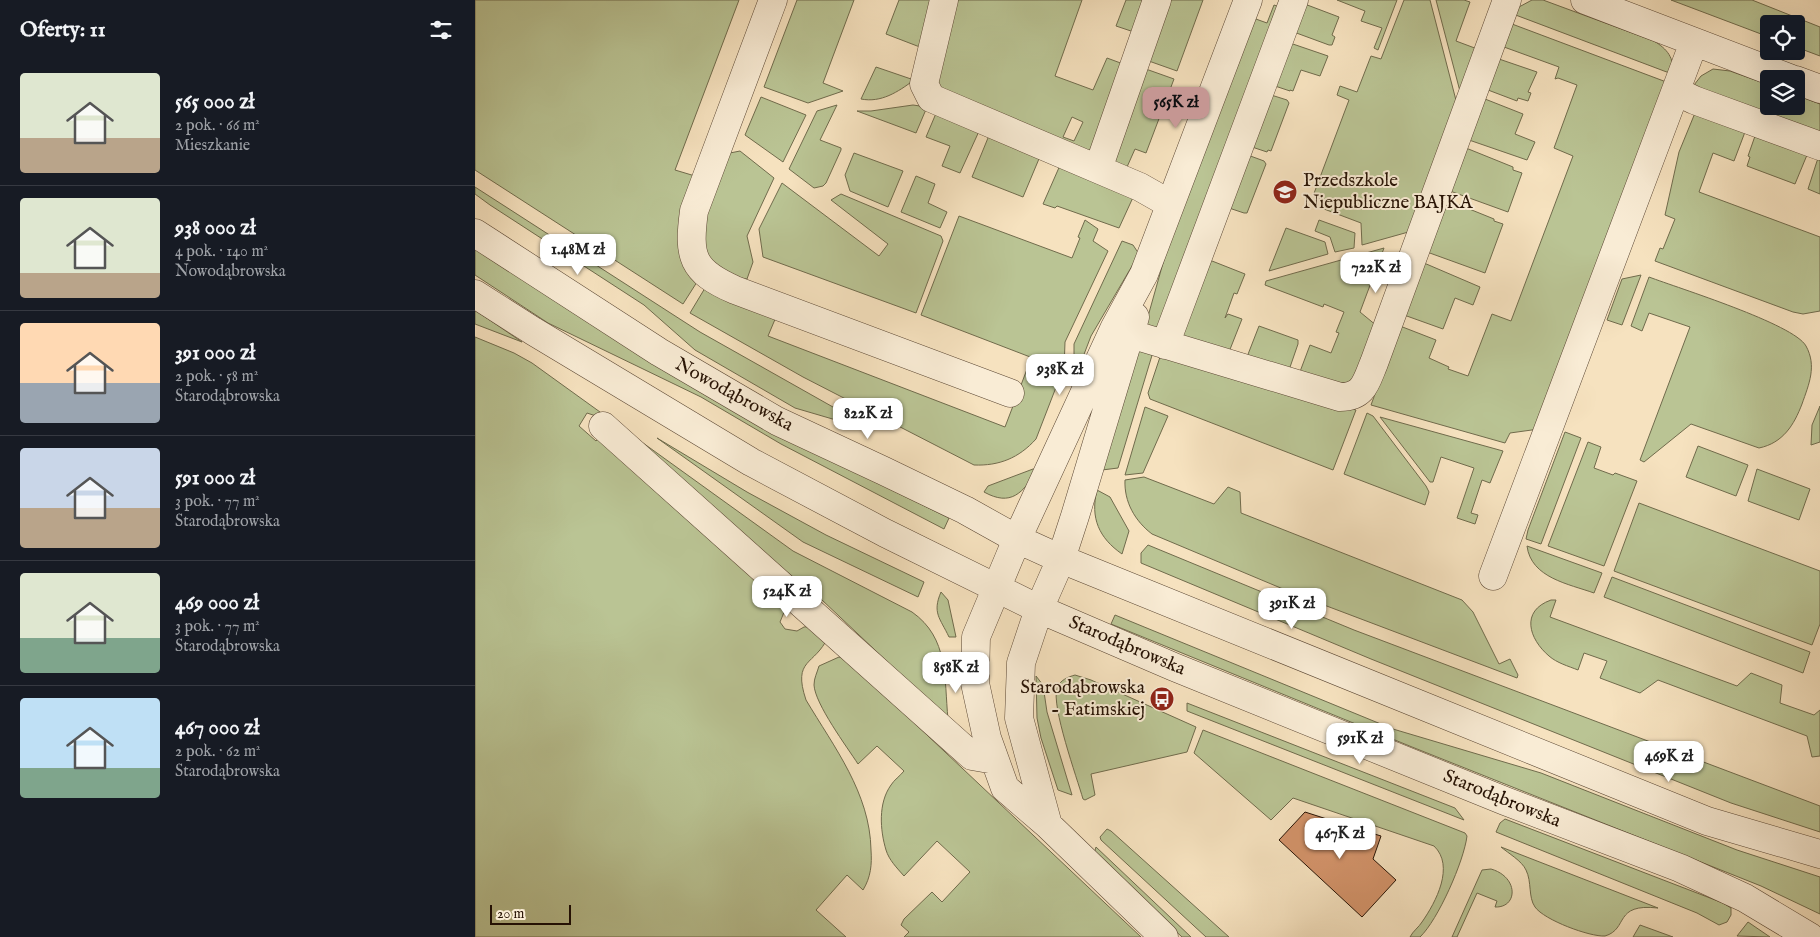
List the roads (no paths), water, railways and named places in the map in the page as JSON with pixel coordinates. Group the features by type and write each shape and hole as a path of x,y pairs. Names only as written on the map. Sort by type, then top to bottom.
{"street":[{"path":"773,0 694,211 691,241 695,262 705,274 735,290 1010,393"},
{"path":"944,0 924,84 931,98 1140,187 1170,204"},
{"path":"1098,169 1157,0"},
{"path":"1048,825 1019,718 1021,663 1039,608 1061,559 1122,332 1247,0"},
{"path":"1165,345 1295,0"},
{"path":"1122,332 1341,397 1351,397 1359,392 1365,384 1373,363 1507,0"},
{"path":"1585,0 1768,70"},
{"path":"1493,576 1694,42"},
{"path":"1805,83 1820,89"},
{"path":"1676,91 1694,100 1820,146"},
{"name":"Nowodąbrowska","path":"475,234 659,352 777,421 902,479 1017,539 1061,559"},
{"path":"475,294 533,332 751,462 885,533 997,587"},
{"path":"1122,332 1017,539 976,637 975,683 987,738 1005,788 1048,825 1164,937"},
{"path":"603,426 972,756 995,760"},
{"path":"1061,559 1707,821 1820,854"},
{"name":"Starodąbrowska","path":"997,587 1039,608 1175,667 1505,801 1680,868 1745,898 1810,937"}],"place":[{"name":"Przedszkole Niepubliczne BAJKA","path":"1285,192"},
{"name":"Starodąbrowska - Fatimskiej","path":"1162,699"}]}
